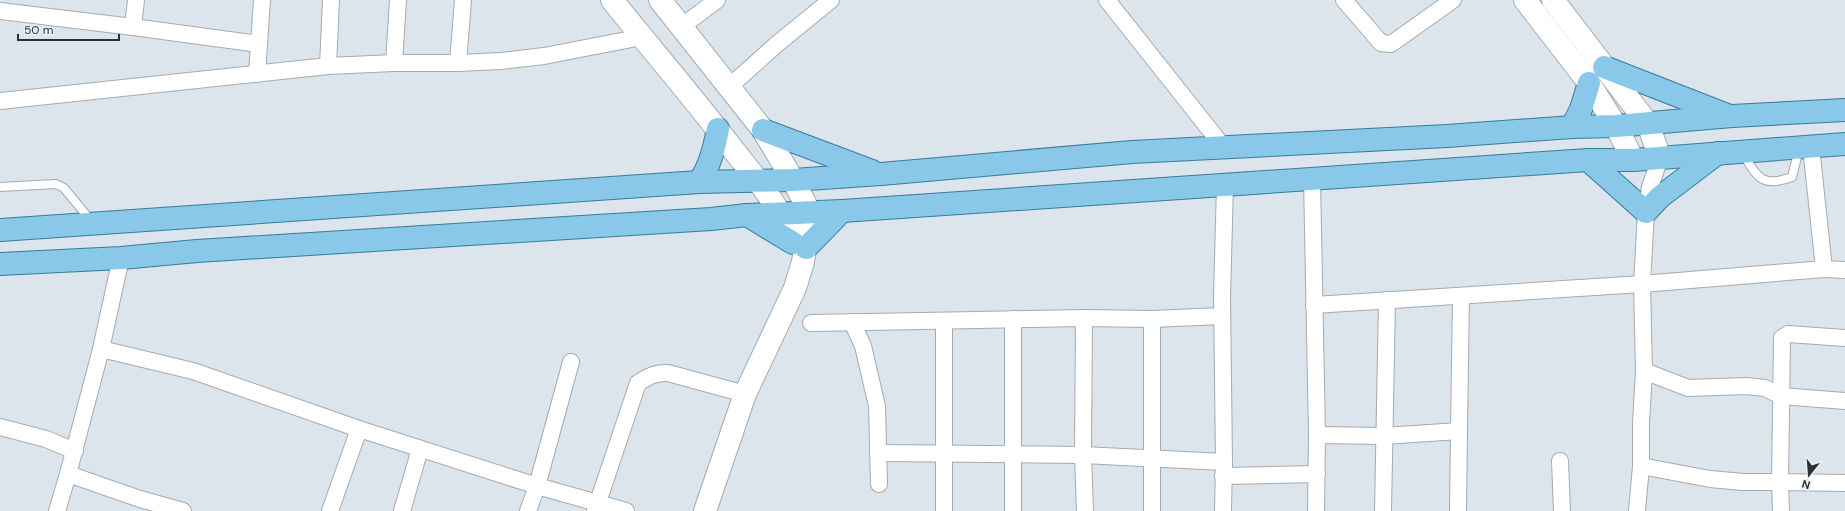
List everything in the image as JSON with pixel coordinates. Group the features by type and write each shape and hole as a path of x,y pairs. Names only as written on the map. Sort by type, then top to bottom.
{"main road":[{"path":"612,0 718,129 781,215 800,251"},
{"path":"660,0 763,130 793,180 810,213 789,302 745,394 705,511"},
{"path":"1525,0 1589,82 1616,126 1633,160"},
{"path":"1553,0 1648,124 1660,158"},
{"path":"1604,67 1732,116"},
{"path":"1572,127 1581,109 1589,82"},
{"path":"0,230 699,182 793,180 881,174 1132,152 1225,149 1572,127 1616,126 1732,116 1845,110"},
{"path":"699,182 710,163 718,129"},
{"path":"763,130 881,174"},
{"path":"0,264 121,258 197,251 712,219 747,215 842,212 1312,178 1588,160 1633,160 1845,144"},
{"path":"1588,160 1646,212 1660,197 1718,154"},
{"path":"800,251 842,212"},
{"path":"747,215 800,251"}],"street":[{"path":"133,27 136,0"},
{"path":"257,74 262,0"},
{"path":"328,66 331,0"},
{"path":"394,63 398,0"},
{"path":"458,63 463,0"},
{"path":"681,27 717,0"},
{"path":"729,87 777,44 832,0"},
{"path":"1106,0 1225,149"},
{"path":"1344,0 1380,44 1391,44 1453,0"},
{"path":"0,11 259,44"},
{"path":"0,101 328,66 394,63 458,63 544,56 642,37"},
{"path":"1805,148 1824,269"},
{"path":"1637,511 1641,466 1641,423 1644,371 1642,284 1646,212 1650,187 1660,158"},
{"path":"1633,160 1650,187"},
{"path":"1312,178 1317,435 1316,511"},
{"path":"1222,511 1222,316 1225,185"},
{"path":"57,511 75,451 101,349 121,258"},
{"path":"1314,305 1642,284 1824,269 1845,270"},
{"path":"1458,511 1461,296"},
{"path":"1383,511 1387,300"},
{"path":"811,323 1084,318 1152,319 1222,316"},
{"path":"1084,318 1083,455 1085,511"},
{"path":"1013,319 1013,511"},
{"path":"1152,319 1152,511"},
{"path":"944,321 944,511"},
{"path":"852,322 863,346 877,406 879,484"},
{"path":"1781,511 1782,338 1788,334 1845,338"},
{"path":"101,349 193,372 596,507 626,511"},
{"path":"528,511 537,486 570,362"},
{"path":"1644,371 1688,388 1746,386 1765,388 1781,396 1845,402"},
{"path":"596,507 638,383 654,374 668,373 745,394"},
{"path":"0,427 46,440 75,451"},
{"path":"330,511 360,429"},
{"path":"1317,435 1384,436 1459,431"},
{"path":"402,511 420,449"},
{"path":"878,453 1083,455 1153,458 1223,469 1317,474"},
{"path":"1560,461 1562,511"},
{"path":"1641,466 1710,479 1743,482 1845,483"},
{"path":"68,474 138,505 183,511"}],"lane":[{"path":"1741,152 1755,174 1764,181 1777,182 1792,177 1805,148"},
{"path":"0,186 56,184 64,188 94,224"}]}
